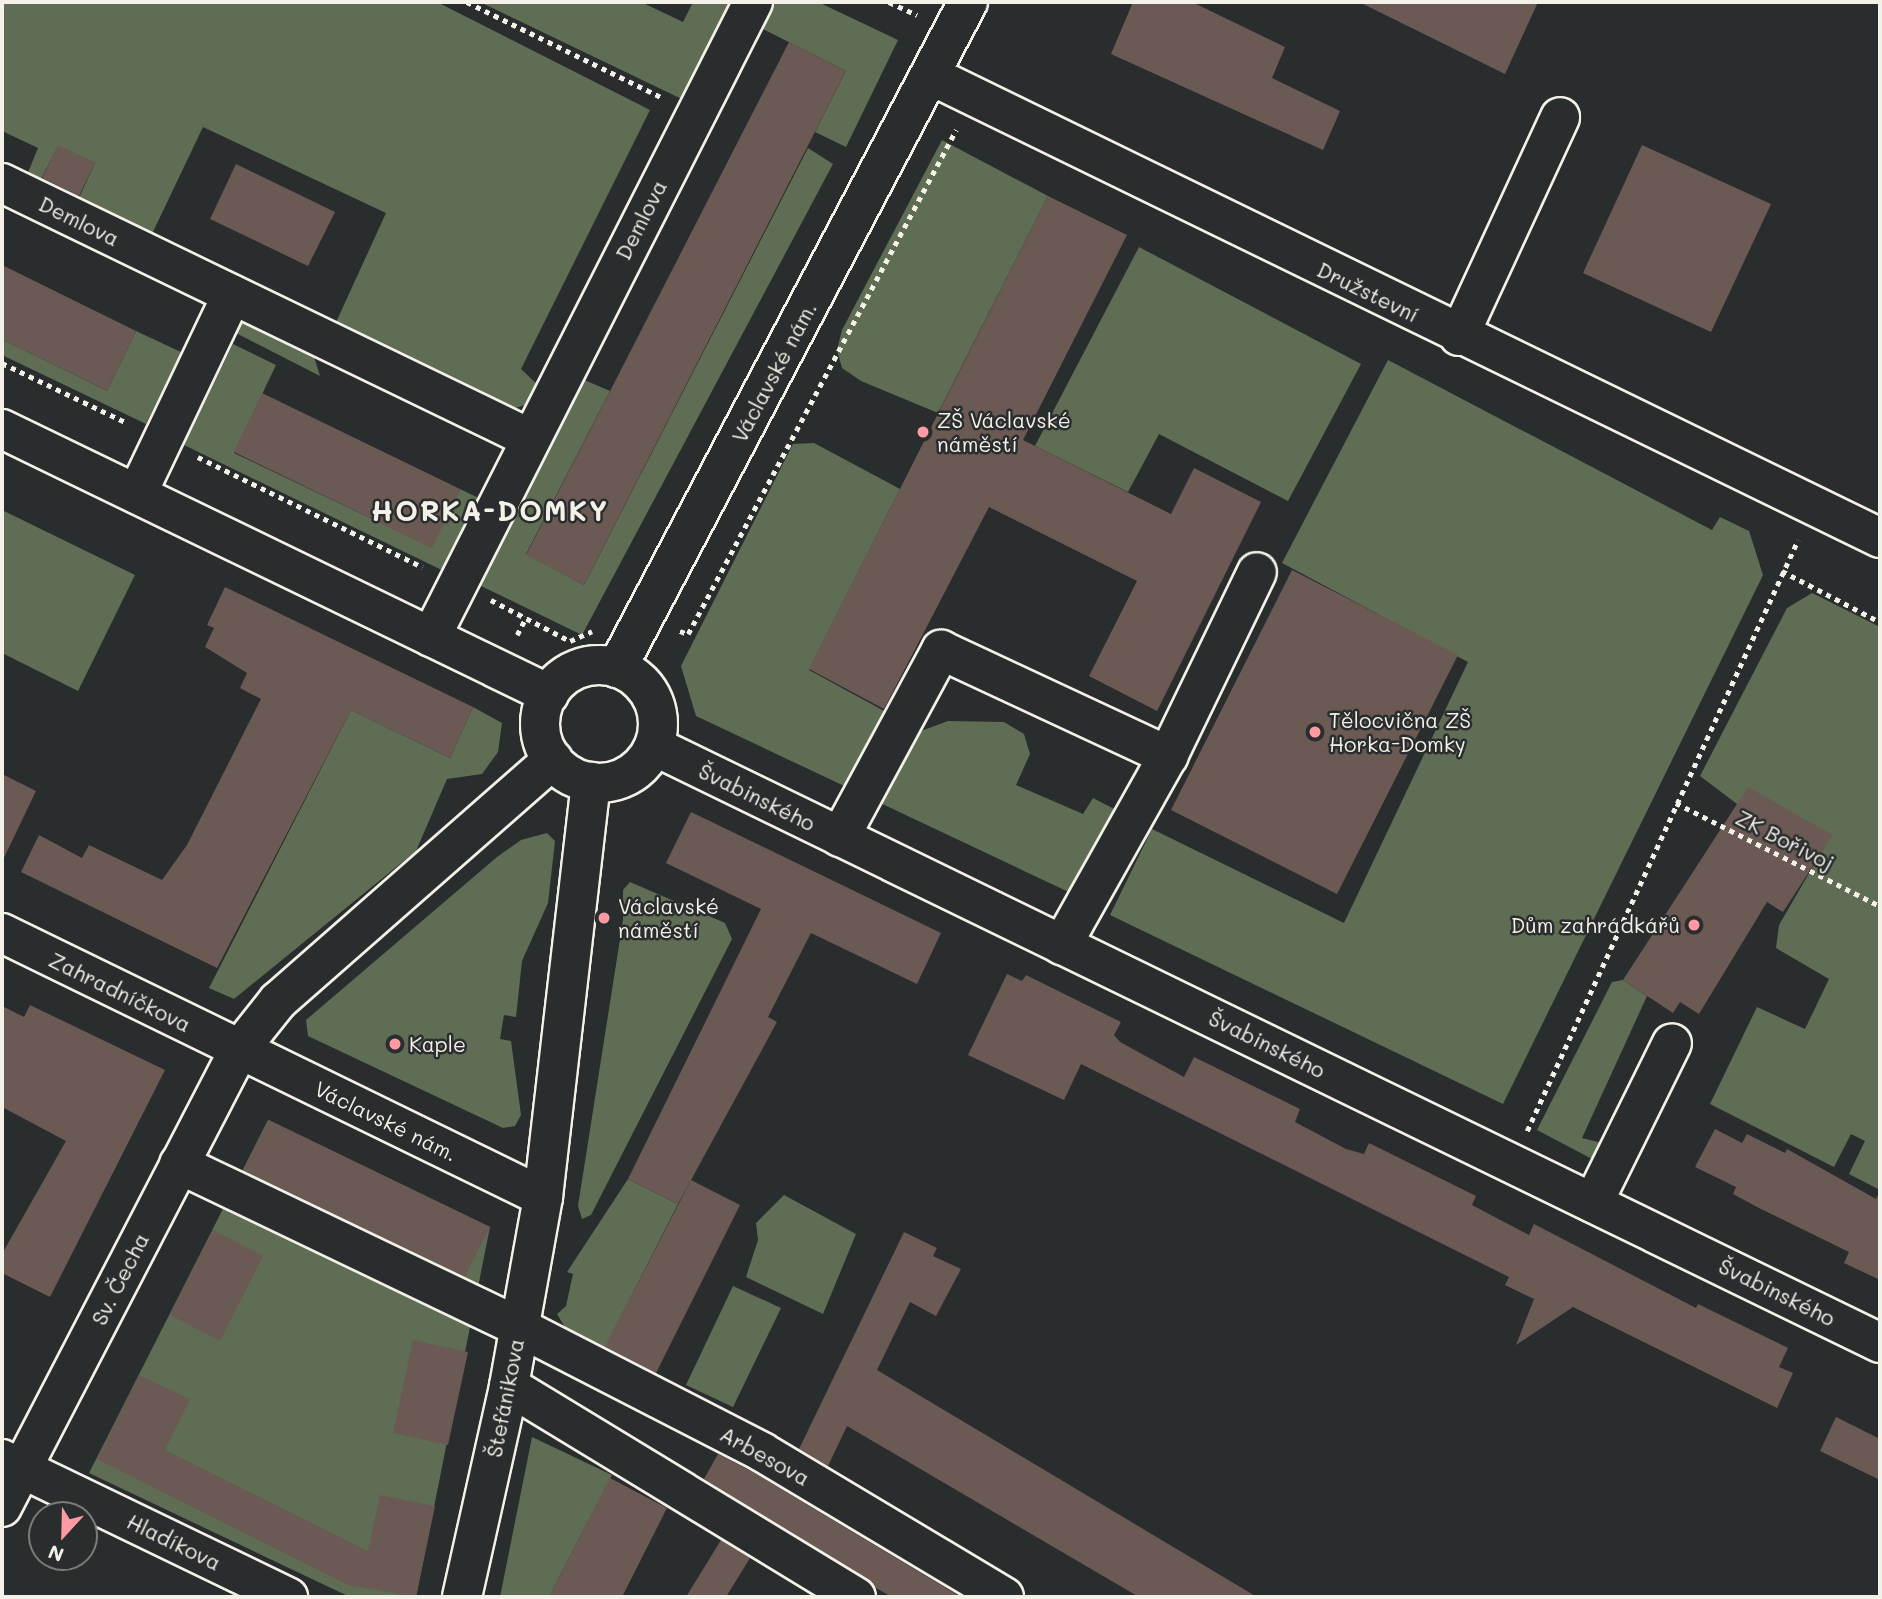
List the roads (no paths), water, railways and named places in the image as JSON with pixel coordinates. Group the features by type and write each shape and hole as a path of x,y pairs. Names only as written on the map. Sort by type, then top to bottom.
{"street":[{"name":"Demlova","path":"431,636 529,438 754,2"},
{"path":"932,76 968,2"},
{"name":"Družstevní","path":"932,76 972,99 1814,509 1880,538"},
{"name":"Václavské nám.","path":"617,668 932,76"},
{"path":"1459,336 1560,117"},
{"name":"Demlova","path":"2,183 529,438"},
{"path":"138,494 232,295"},
{"path":"2,429 549,694"},
{"path":"1062,945 1168,756 1257,572"},
{"path":"839,837 941,650 1168,756"},
{"path":"586,667 617,668 631,675 652,697 658,728 654,746 625,777 591,782 568,774 552,759 541,724 549,694 586,667"},
{"name":"Švabinského","path":"654,746 1880,1343"},
{"path":"239,1050 278,1001 552,759"},
{"path":"542,1197 591,782"},
{"name":"Zahradníčkova","path":"2,933 239,1050"},
{"path":"1593,1203 1672,1043"},
{"name":"Václavské nám.","path":"239,1050 542,1197"},
{"name":"Sv. Čecha","path":"2,1507 11,1464 179,1164 239,1050"},
{"name":"Arbesova","path":"179,1164 519,1327 762,1452 1004,1597"},
{"name":"Štefánikova","path":"462,1597 509,1386 542,1197"},
{"path":"509,1386 856,1597"},
{"name":"Hladíkova","path":"11,1464 288,1597"}],"place":[{"name":"ZŠ Václavské náměstí","path":"923,432"},
{"name":"Tělocvična ZŠ Horka-Domky","path":"1315,732"},
{"name":"Václavské náměstí","path":"604,918"},
{"name":"Dům zahrádkářů","path":"1694,925"},
{"name":"Kaple","path":"395,1044"}],"district":[{"name":"HORKA-DOMKY","path":"490,510"}]}
